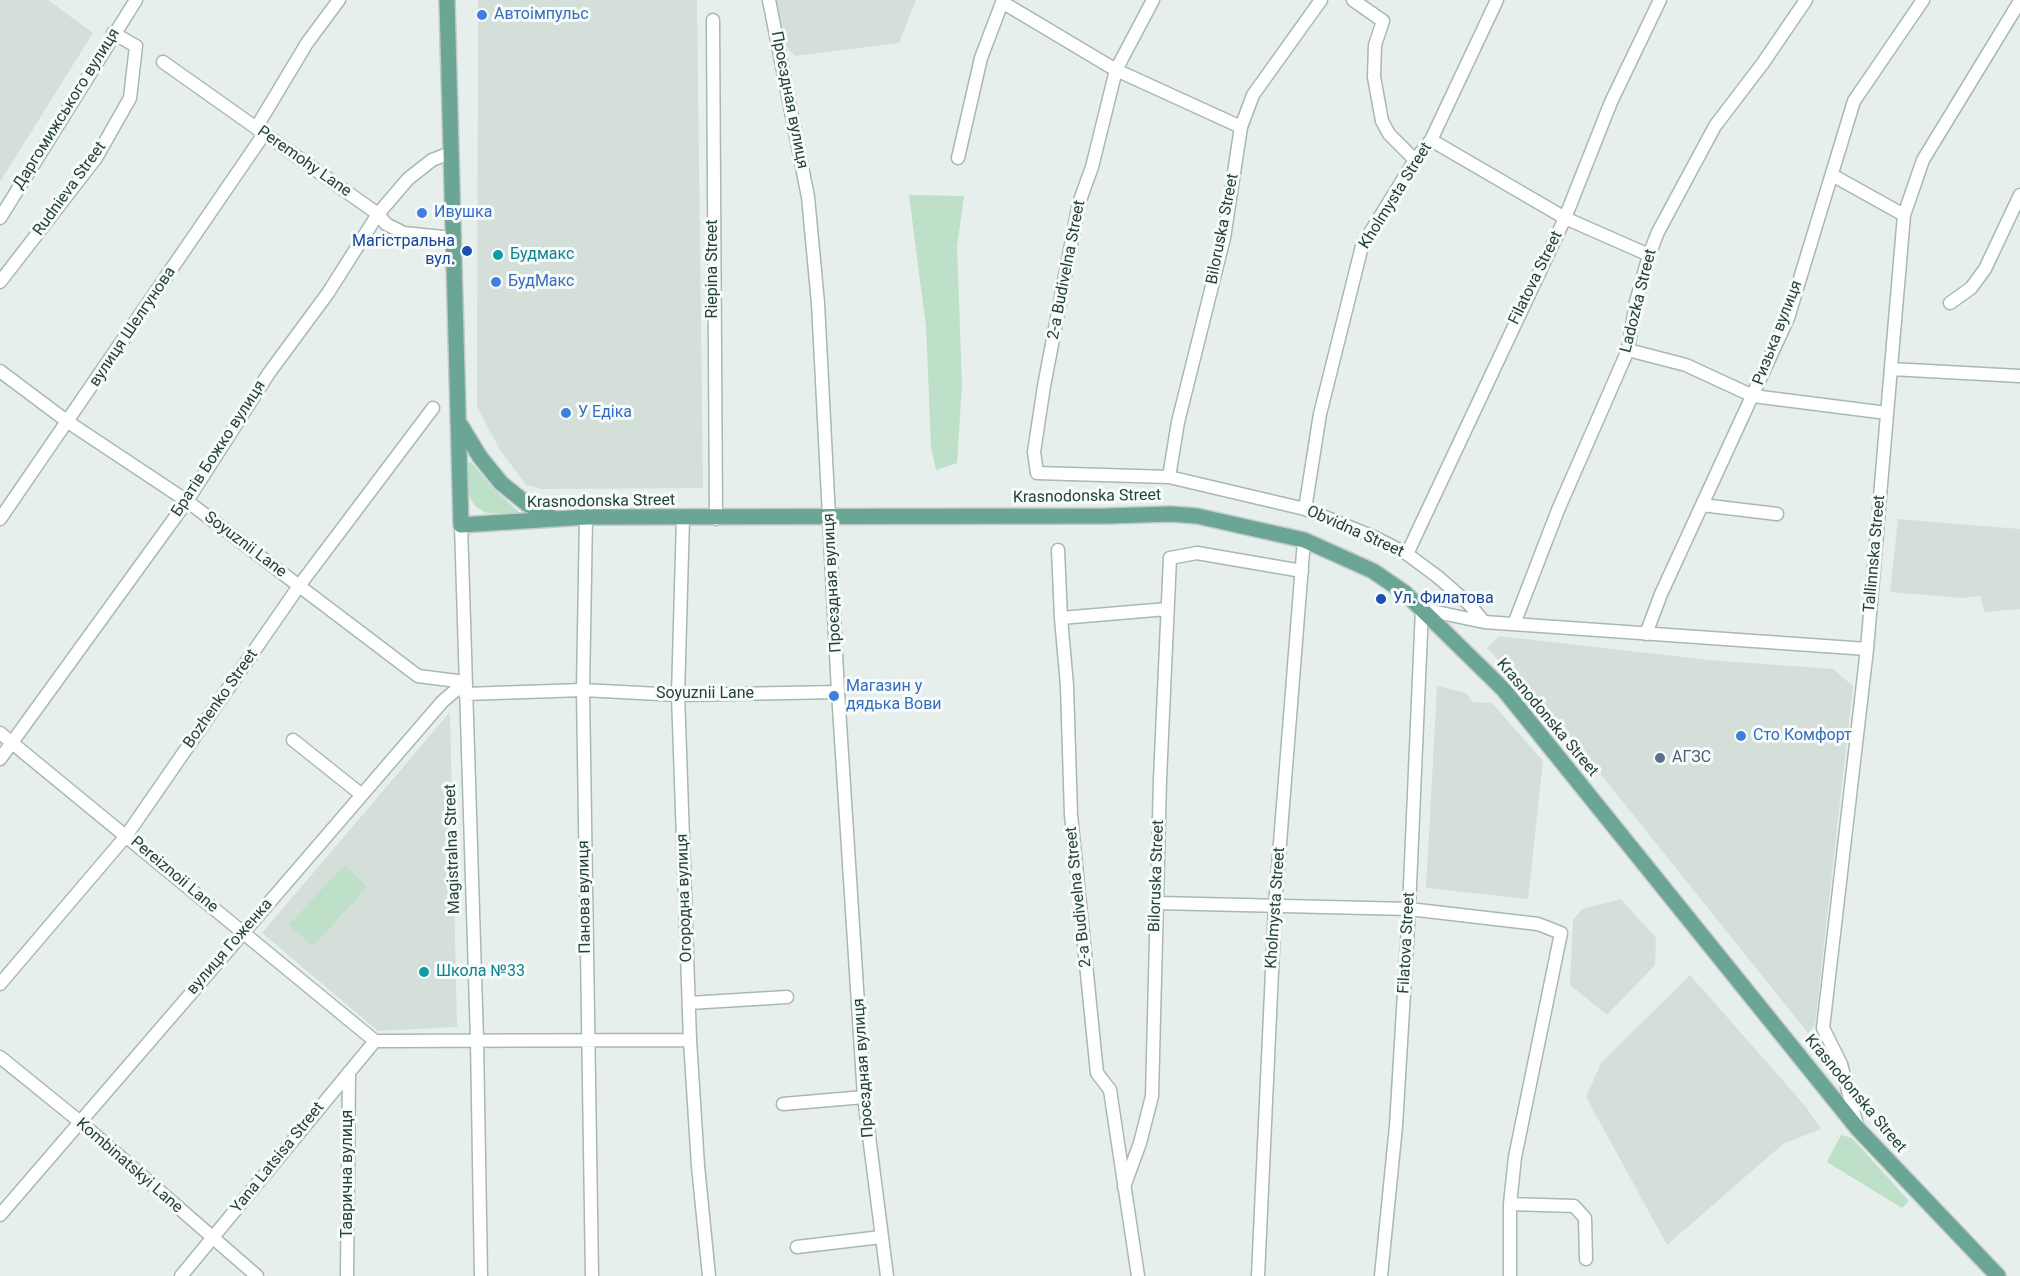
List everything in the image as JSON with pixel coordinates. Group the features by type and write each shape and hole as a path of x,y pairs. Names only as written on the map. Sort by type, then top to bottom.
{"main road":[{"path":"447,0 452,238"},
{"name":"Magistralna Street","path":"452,238 461,525"},
{"path":"458,421 480,457 501,483 527,504 555,519"},
{"name":"Krasnodonska Street","path":"461,525 586,517 716,519 1171,514 1197,516 1304,540 1373,571 1405,593 1504,690 1858,1129 1998,1276"}],"street":[{"name":"Даргомижського вулиця","path":"0,219 113,33 136,0"},
{"name":"вулиця Шелгунова","path":"0,519 68,422 260,131 307,43 339,0"},
{"name":"Проєздная вулиця","path":"769,0 808,196 819,303 838,692 864,1097 887,1276"},
{"name":"2-a Budivelna Street","path":"1037,473 1034,452 1044,386 1077,214 1092,166 1116,70 1153,0"},
{"name":"Biloruska Street","path":"1169,477 1178,422 1224,238 1241,127 1253,95 1321,0"},
{"path":"1353,0 1383,21 1376,45 1374,77 1382,121 1389,134 1415,160"},
{"name":"Kholmysta Street","path":"1305,508 1320,414 1362,246 1415,160 1431,140 1497,0"},
{"name":"Filatova Street","path":"1407,554 1565,218 1611,102 1660,0"},
{"name":"Ladozka Street","path":"1514,624 1558,510 1628,350 1636,302 1649,255 1674,200 1715,126 1763,63 1806,0"},
{"name":"Ризька вулиця","path":"1646,634 1661,594 1788,318 1854,102 1923,0"},
{"path":"958,158 981,58 1003,1 1116,70 1241,127"},
{"name":"Tallinnska Street","path":"1858,1129 1841,1064 1823,1028 1867,649 1904,215 1923,160 2020,2"},
{"name":"Riepina Street","path":"713,20 716,519"},
{"name":"Rudnieva Street","path":"0,282 96,158 130,98 136,46 113,33"},
{"name":"Peremohy Lane","path":"163,62 378,214 386,224 404,233 452,238"},
{"path":"1431,140 1565,218 1649,255"},
{"name":"Братів Божко вулиця","path":"0,759 187,501 269,373 328,293 378,214 408,178 432,160 450,153"},
{"path":"1832,175 1904,215"},
{"path":"1950,303 1971,288 1985,269 2020,195"},
{"path":"1628,350 1686,365 1753,396 1887,413"},
{"path":"1891,369 2020,376"},
{"name":"Soyuznii Lane","path":"0,371 68,422 187,501 418,676 465,688 583,690 678,695 838,692"},
{"name":"Bozhenko Street","path":"0,984 126,836 299,586 432,408"},
{"name":"Obvidna Street","path":"1037,473 1169,477 1305,508 1407,554 1470,605 1484,622"},
{"path":"1702,505 1777,514"},
{"name":"Панова вулиця","path":"586,517 583,690 592,1276"},
{"name":"Огородна вулиця","path":"683,518 678,695 690,1040 698,1166 709,1276"},
{"name":"Magistralna Street","path":"461,525 477,1040 481,1276"},
{"name":"Kholmysta Street","path":"1258,1276 1275,906 1304,540"},
{"name":"2-a Budivelna Street","path":"1058,550 1067,686 1071,815 1097,1073 1110,1090 1138,1276"},
{"name":"Biloruska Street","path":"1124,1190 1140,1143 1152,1096 1170,558 1197,553 1302,571"},
{"path":"1061,618 1167,609"},
{"path":"1422,609 1484,622 1867,649"},
{"name":"Filatova Street","path":"1382,1276 1396,1126 1409,909 1422,609"},
{"name":"вулиця Гоженка","path":"0,1215 442,702 465,688"},
{"name":"Pereiznoii Lane","path":"0,733 375,1041"},
{"path":"293,740 362,795"},
{"path":"1158,903 1409,909 1538,924 1561,933 1515,1157 1510,1204 1510,1276"},
{"path":"689,1003 787,997"},
{"path":"375,1041 690,1040"},
{"name":"Yana Latsisa Street","path":"181,1276 375,1041"},
{"name":"Kombinatskyi Lane","path":"0,1057 79,1121 257,1276"},
{"name":"Таврична вулиця","path":"347,1276 349,1072"},
{"path":"783,1104 864,1097"},
{"path":"1510,1204 1574,1206 1585,1218 1586,1259"},
{"path":"797,1247 881,1237"}],"shaded area":[{"path":"0,0 48,0 93,33 0,182"},
{"path":"478,0 697,0 703,488 542,489 526,485 500,450 477,407"},
{"path":"776,0 916,0 899,43 795,56 787,48"},
{"path":"1898,519 2020,529 2020,609 1984,612 1981,596 1962,598 1890,592"},
{"path":"1499,636 1709,660 1833,669 1853,686 1815,1025 1808,1033 1574,741 1487,648"},
{"path":"1437,686 1466,693 1473,702 1492,703 1543,761 1528,899 1426,888"},
{"path":"450,712 457,1027 378,1031 262,933"},
{"path":"1621,899 1656,938 1655,965 1607,1015 1570,985 1573,920 1582,909"},
{"path":"1690,975 1806,1107 1821,1129 1783,1144 1667,1245 1586,1097 1601,1063"}],"green space":[{"path":"909,195 964,196 957,246 962,385 957,463 936,470 931,447 926,327"},
{"path":"471,462 493,488 521,514 486,513 475,506 468,494 467,468 468,463"},
{"path":"344,865 367,887 313,946 289,925"},
{"path":"1841,1135 1852,1138 1909,1201 1902,1208 1827,1162"}],"place":[{"name":"Автоімпульс","path":"482,15"},
{"name":"Ивушка","path":"422,213"},
{"name":"Магістральна вул.","path":"467,251"},
{"name":"Будмакс","path":"498,255"},
{"name":"БудМакс","path":"496,282"},
{"name":"У Едіка","path":"566,413"},
{"name":"Ул. Филатова","path":"1381,599"},
{"name":"Магазин у дядька Вови","path":"834,696"},
{"name":"Сто Комфорт","path":"1741,736"},
{"name":"АГЗС","path":"1660,758"},
{"name":"Школа №33","path":"424,972"}]}
